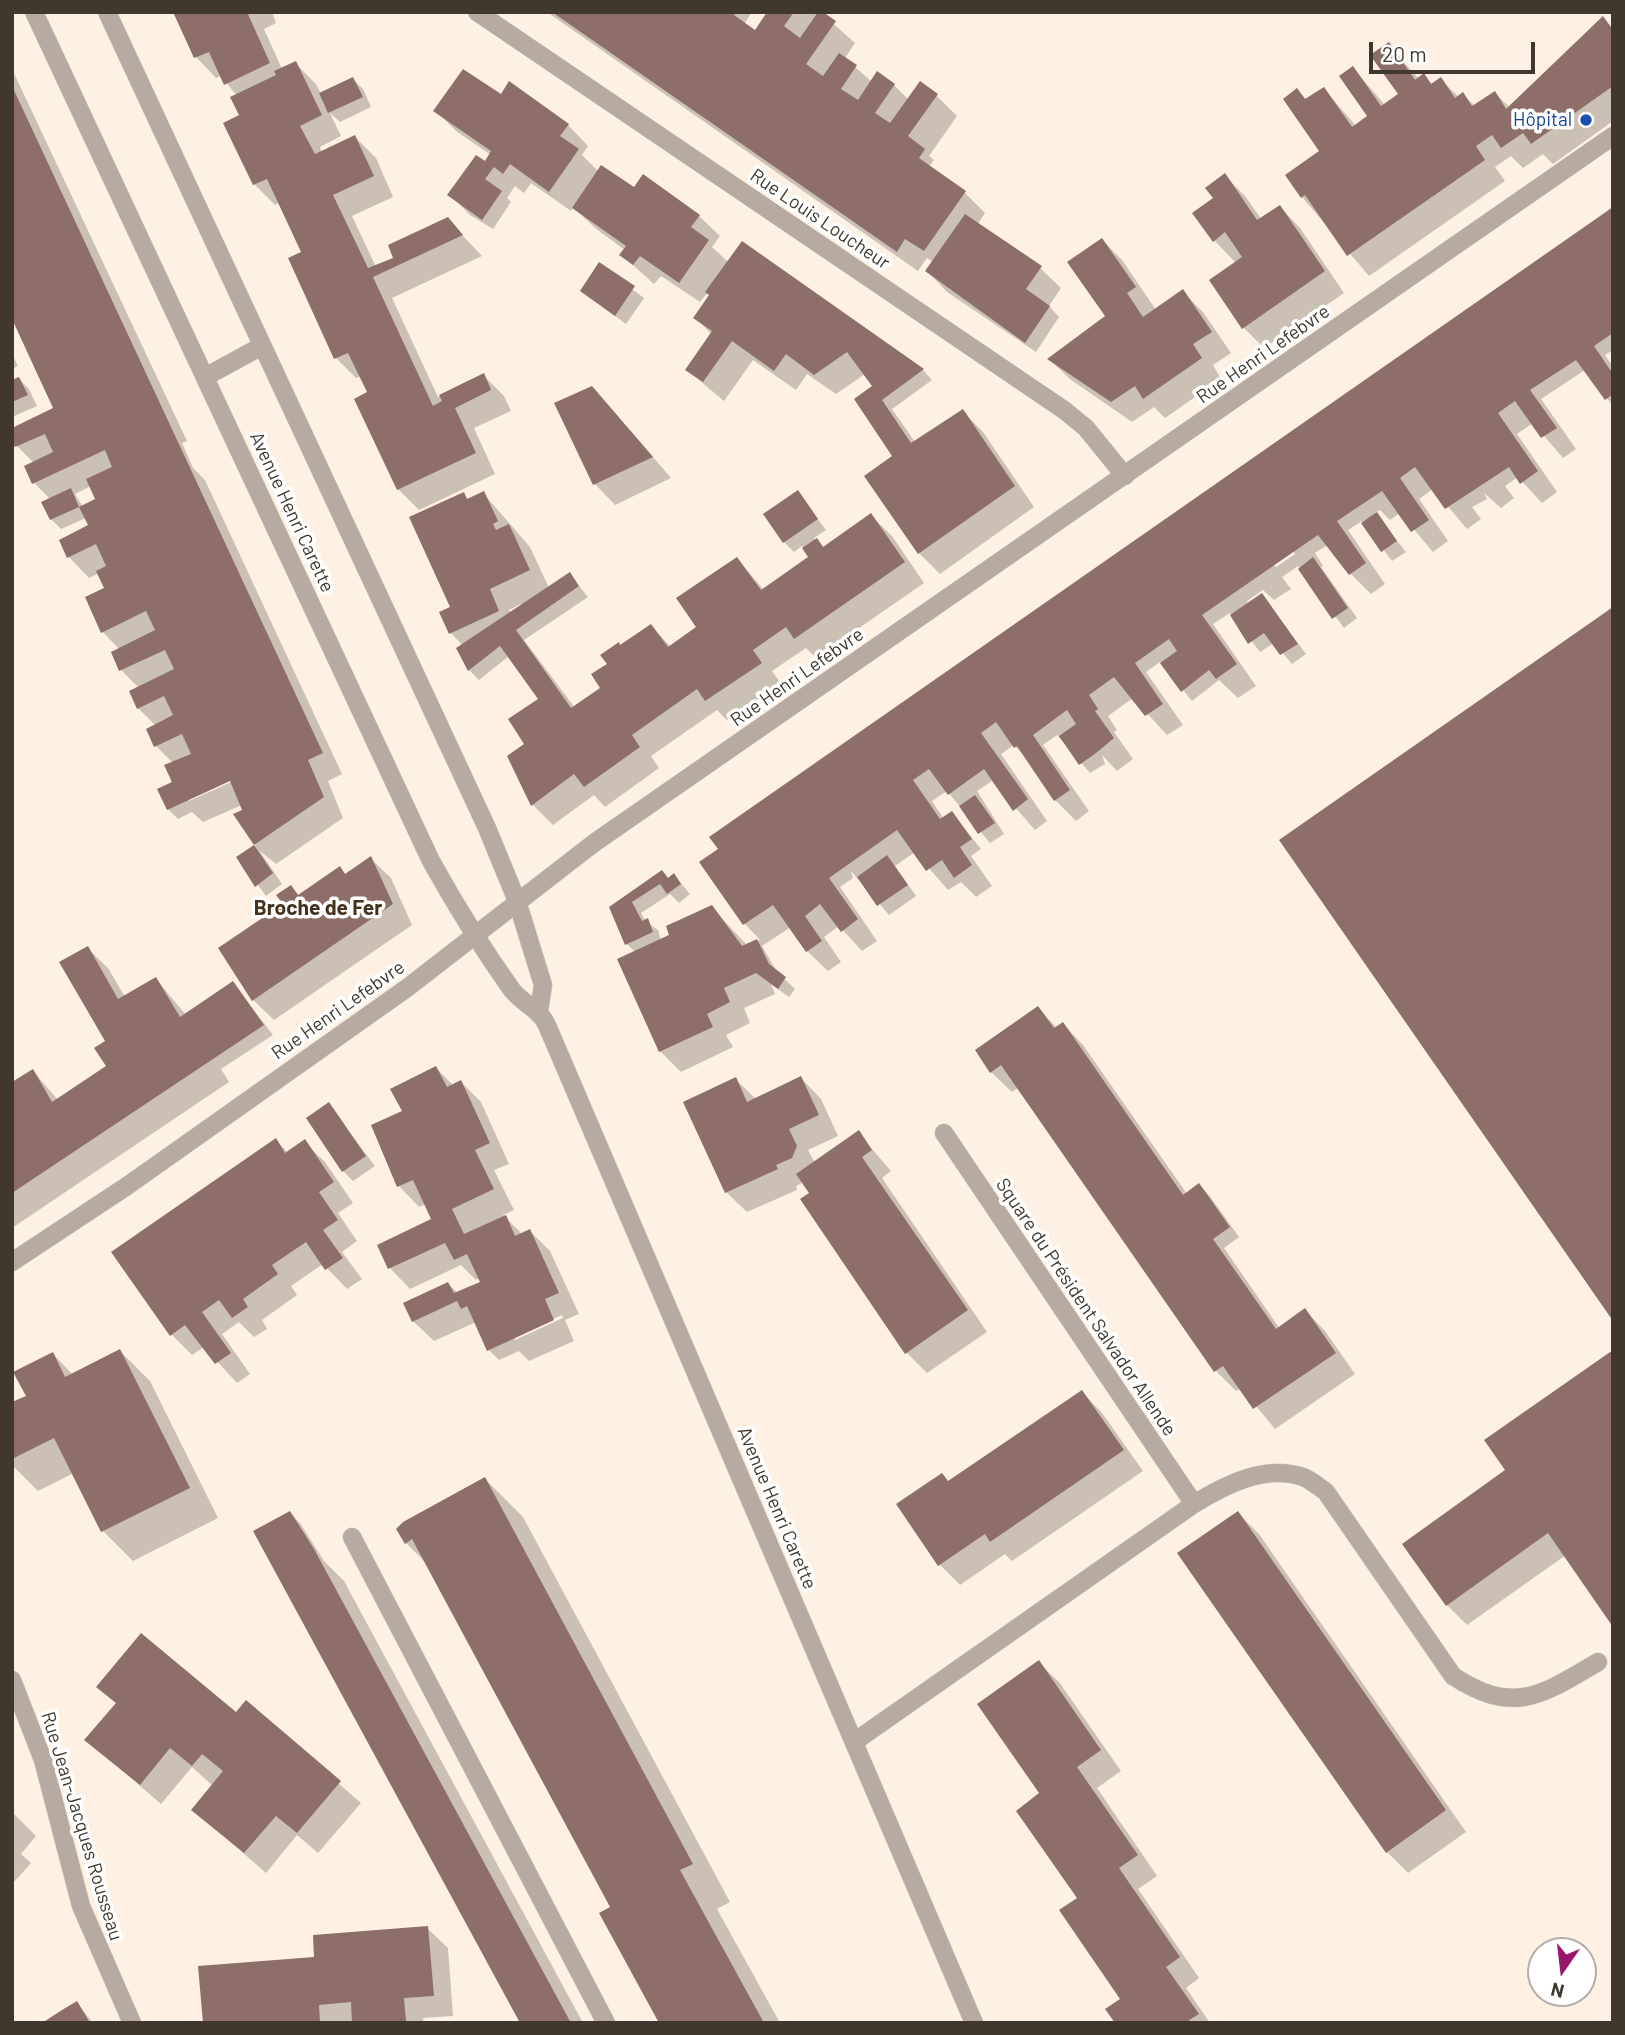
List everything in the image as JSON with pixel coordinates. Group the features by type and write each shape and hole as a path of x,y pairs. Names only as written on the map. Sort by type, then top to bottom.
{"street":[{"name":"Avenue Henri Carette","path":"34,12 431,861 473,936 520,1000 539,1011"},
{"name":"Avenue Henri Carette","path":"107,12 487,828 517,901 543,985 539,1011 974,2023"},
{"name":"Rue Louis Loucheur","path":"477,12 1064,410 1086,428 1125,476"},
{"name":"Rue Henri Lefebvre","path":"12,1262 127,1186 379,1008 594,843 1613,136"},
{"path":"205,377 262,346"},
{"name":"Square du Président Salvador Allende","path":"943,1133 1194,1504"},
{"path":"854,1742 1194,1504 1224,1485 1276,1474 1303,1478 1326,1492 1453,1676 1474,1690 1496,1698 1544,1694 1598,1662"},
{"path":"352,1536 606,2023"},
{"name":"Rue Jean-Jacques Rousseau","path":"12,1680 43,1760 81,1906 132,2023"}],"building":[{"path":"173,12 247,12 270,63 224,85 209,52 194,58"},
{"path":"552,12 736,12 734,15 755,30 767,12 794,12 784,26 800,38 818,12 823,12 836,21 806,64 823,76 839,53 857,65 841,89 858,100 877,71 895,84 875,113 890,123 920,81 938,94 908,136 925,149 919,158 966,191 924,251 905,239 897,252"},
{"path":"1603,16 1613,30 1613,86 1531,144 1523,133 1501,148 1492,135 1476,146 1485,160 1347,256 1305,195 1301,198 1285,175 1319,151 1283,99 1297,88 1305,99 1324,87 1352,127 1367,116 1339,76 1353,66 1381,106 1398,94 1370,55 1389,42 1415,80 1424,73 1431,84 1441,77 1455,98 1463,92 1472,106 1495,91 1506,109"},
{"path":"296,61 322,115 300,126 315,154 355,135 374,176 333,195 368,268 393,258 388,245 448,217 463,235 373,277 433,406 442,401 439,395 484,373 491,390 455,408 476,453 397,490 354,399 367,392 348,353 334,359 288,258 301,252 267,179 253,185 223,123 239,115 230,97 276,75 274,71"},
{"path":"463,69 501,94 509,81 569,124 560,136 579,149 549,192 510,164 503,174 494,167 485,179 502,191 482,220 447,195 476,155 485,161 491,151 433,111"},
{"path":"353,77 363,97 328,113 319,93"},
{"path":"12,86 323,753 308,760 324,797 254,845 233,814 242,810 230,781 167,810 157,789 172,782 164,765 191,754 182,734 154,747 146,729 173,715 164,696 137,709 129,691 174,669 165,650 119,671 111,652 155,630 146,611 101,633 85,597 104,588 96,571 106,566 96,544 67,558 59,540 88,525 79,507 95,499 86,479 112,467 105,450 32,484 24,466 53,452 45,434 15,447 12,441 12,428 53,408 12,319"},
{"path":"601,165 634,187 643,174 700,215 691,227 709,240 679,283 640,256 633,265 619,255 626,246 572,208"},
{"path":"1225,173 1257,220 1280,205 1325,271 1242,329 1209,280 1242,257 1225,232 1213,242 1192,213 1213,198 1205,188"},
{"path":"1613,207 1613,333 1594,346 1613,374 1613,394 1605,400 1576,360 1530,390 1557,428 1541,438 1515,401 1498,413 1538,471 1520,484 1509,467 1445,509 1415,467 1400,478 1429,520 1411,532 1382,491 1337,521 1366,563 1349,575 1318,535 1202,615 1237,664 1216,679 1209,670 1181,692 1160,663 1177,651 1169,639 1135,663 1163,704 1145,716 1114,677 1089,695 1098,709 1095,711 1114,738 1079,765 1059,736 1076,724 1067,710 1033,735 1070,790 1054,801 1017,746 1014,748 996,722 981,733 1028,799 1013,811 984,769 948,795 929,769 913,780 940,819 952,811 972,839 960,847 972,865 954,878 942,860 926,871 897,830 829,878 858,919 841,932 820,904 805,916 822,941 806,952 773,905 743,925 699,862 718,849 709,837"},
{"path":"965,214 1042,266 1026,289 1050,306 1025,343 925,271"},
{"path":"1102,238 1136,287 1127,293 1143,317 1183,289 1212,332 1193,344 1202,358 1143,399 1135,386 1111,402 1047,359 1105,316 1067,262"},
{"path":"742,241 924,369 882,400 911,443 963,409 1015,486 918,554 864,476 892,456 854,399 872,386 847,352 814,375 786,354 774,371 732,341 703,382 685,370 712,331 693,318 709,295 705,292"},
{"path":"599,262 635,286 615,316 580,291"},
{"path":"19,377 28,395 12,402 12,380"},
{"path":"592,386 653,457 593,485 554,403"},
{"path":"71,488 79,507 50,520 41,502"},
{"path":"798,490 818,519 783,543 763,514"},
{"path":"484,491 498,521 493,524 496,530 509,524 530,570 490,589 499,611 449,634 439,612 450,607 409,517 464,492 467,499"},
{"path":"1377,512 1397,541 1381,552 1361,523"},
{"path":"871,513 905,562 794,639 786,627 753,650 762,663 705,701 697,689 632,735 640,747 584,787 574,774 531,806 507,756 524,744 508,719 538,699 500,646 468,671 456,648 570,572 579,586 516,630 571,708 600,688 591,674 607,664 600,655 619,642 620,645 651,624 668,647 696,627 676,598 737,557 761,590 808,557 802,548 817,538 823,547"},
{"path":"1313,557 1348,608 1332,619 1298,569"},
{"path":"1262,593 1298,644 1280,655 1264,633 1248,644 1230,615"},
{"path":"1613,607 1613,1321 1279,840"},
{"path":"975,795 995,823 978,834 959,806"},
{"path":"254,845 273,873 255,887 236,857"},
{"path":"887,855 908,885 877,906 857,877"},
{"path":"371,856 393,904 252,1001 218,948 283,904 276,895 291,885 298,895 340,866 345,874"},
{"path":"662,870 668,878 674,873 681,884 667,894 660,884 632,902 642,921 648,918 653,932 625,945 609,907"},
{"path":"712,905 742,946 757,939 769,964 786,977 778,989 756,973 724,988 730,1002 707,1014 713,1027 659,1052 617,959 669,935 666,926"},
{"path":"88,946 118,999 156,977 180,1017 233,981 264,1025 12,1193 12,1082 33,1069 52,1102 106,1066 94,1048 105,1041 59,962"},
{"path":"1038,1006 1054,1028 1063,1022 1183,1195 1199,1183 1230,1227 1213,1239 1276,1329 1305,1308 1336,1353 1253,1409 1223,1366 1214,1372 1001,1065 990,1073 975,1050"},
{"path":"436,1066 447,1087 461,1080 490,1143 475,1150 494,1189 452,1209 464,1234 506,1215 515,1236 530,1229 559,1293 545,1299 554,1320 487,1351 467,1306 461,1309 457,1301 412,1322 403,1303 448,1282 454,1293 480,1282 467,1254 454,1260 445,1243 388,1269 377,1245 431,1219 413,1180 397,1187 371,1125 402,1111 390,1089"},
{"path":"801,1076 819,1115 789,1129 797,1146 792,1158 776,1165 778,1169 725,1193 683,1102 736,1077 747,1102"},
{"path":"329,1102 366,1156 342,1172 306,1118"},
{"path":"859,1130 872,1150 862,1157 968,1310 905,1354 800,1199 809,1193 796,1174"},
{"path":"276,1138 285,1153 305,1139 334,1182 319,1192 338,1220 323,1230 343,1258 325,1270 306,1242 272,1265 278,1274 243,1299 248,1307 232,1318 219,1300 202,1312 231,1353 215,1364 185,1325 170,1336 111,1252"},
{"path":"120,1349 190,1488 101,1532 54,1438 12,1459 12,1402 26,1396 13,1372 53,1352 65,1377"},
{"path":"1613,1350 1613,1627 1548,1533 1446,1606 1402,1544 1505,1470 1484,1440"},
{"path":"1082,1390 1124,1450 990,1542 985,1534 938,1566 896,1504 942,1473 948,1481"},
{"path":"485,1477 693,1864 680,1870 764,2023 659,2023 599,1913 610,1907 412,1539 405,1544 396,1529 403,1522"},
{"path":"290,1511 314,1549 571,2023 520,2023 253,1531"},
{"path":"1238,1511 1446,1810 1386,1853 1177,1553"},
{"path":"141,1633 236,1712 246,1700 341,1781 297,1833 276,1816 244,1853 191,1810 223,1771 202,1754 192,1766 170,1748 140,1785 84,1740 116,1703 96,1687"},
{"path":"1039,1660 1101,1750 1077,1767 1138,1855 1119,1868 1180,1957 1166,1967 1199,2014 1189,2020 1191,2023 1115,2023 1105,2009 1120,1999 1059,1910 1077,1898 1016,1811 1039,1793 977,1704"},
{"path":"428,1926 434,1996 404,1998 406,2021 352,2023 351,2002 319,2005 320,2023 203,2023 198,1966 314,1957 313,1935"},
{"path":"77,2001 90,2023 42,2023 62,2010"}],"place":[{"name":"Hôpital","path":"1586,120"}],"district":[{"name":"Broche de Fer","path":"318,908"}]}
